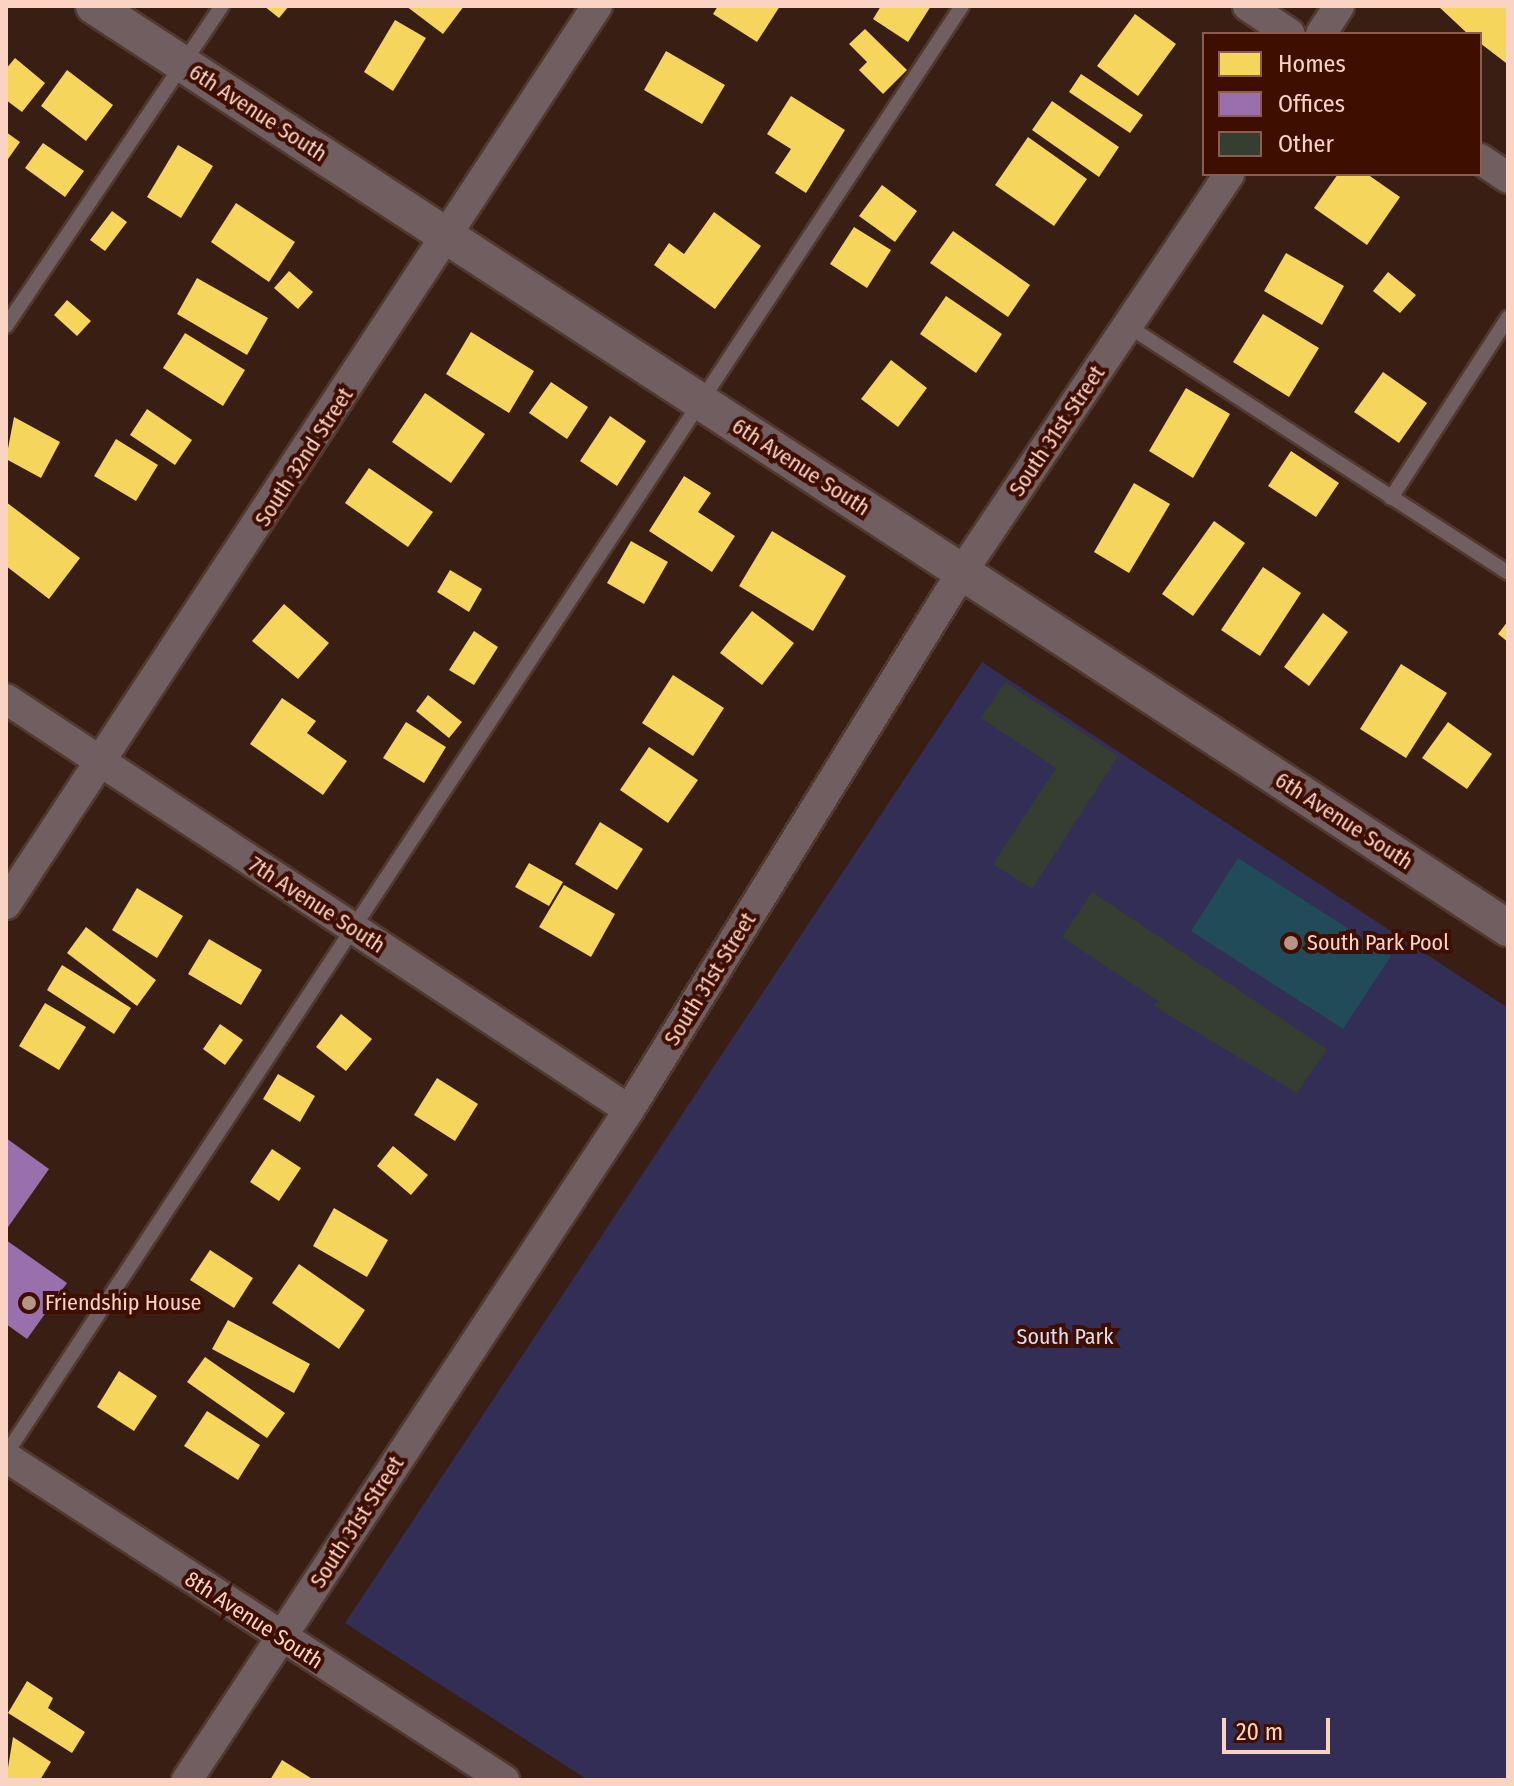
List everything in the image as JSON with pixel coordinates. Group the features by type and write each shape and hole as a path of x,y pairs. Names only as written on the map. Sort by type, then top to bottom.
{"street":[{"name":"6th Avenue South","path":"94,6 962,572 1506,922"},
{"name":"South 32nd Street","path":"6,904 102,764 449,237 597,6"},
{"path":"1248,6 1287,32"},
{"path":"1322,32 1339,6"},
{"path":"1482,160 1508,178"},
{"name":"South 31st Street","path":"187,1780 629,1110 962,572 1228,176"},
{"name":"7th Avenue South","path":"6,699 629,1110"},
{"name":"8th Avenue South","path":"6,1456 280,1638 504,1780"}],"lane":[{"path":"6,326 222,6"},
{"path":"6,1456 962,6"},
{"path":"1391,498 1508,318"},
{"path":"1128,326 1508,573"}],"green space":[{"name":"South Park","path":"982,662 1508,1008 1508,1780 588,1780 345,1623"}],"water":[{"name":"South Park Pool","path":"1238,858 1391,956 1343,1029 1191,931"}],"building: Homes":[{"path":"264,6 289,6 279,18"},
{"path":"406,6 464,6 443,34"},
{"path":"718,6 780,6 757,42 713,14"},
{"path":"881,6 931,6 908,42 873,19"},
{"path":"1438,6 1508,6 1506,63 1482,45 1482,32 1466,32"},
{"path":"1135,14 1176,44 1138,96 1097,66"},
{"path":"395,20 426,38 393,91 364,72"},
{"path":"865,29 907,70 883,94 859,70 867,62 849,44"},
{"path":"666,51 725,85 702,124 644,90"},
{"path":"15,58 45,83 22,112 6,100 6,69"},
{"path":"67,70 113,105 86,141 41,106"},
{"path":"1081,74 1143,115 1130,133 1069,92"},
{"path":"791,96 845,130 806,193 775,173 791,149 767,134"},
{"path":"1052,101 1119,147 1099,177 1032,130"},
{"path":"6,132 20,142 6,162"},
{"path":"1028,137 1087,179 1054,226 995,185"},
{"path":"43,143 84,171 65,197 25,168"},
{"path":"178,145 213,166 181,218 147,197"},
{"path":"1337,176 1370,176 1400,197 1367,245 1314,208"},
{"path":"882,185 917,211 895,242 859,216"},
{"path":"236,203 295,242 269,282 211,242"},
{"path":"112,211 127,222 105,251 90,240"},
{"path":"714,212 761,246 715,309 654,265 669,243 684,254"},
{"path":"854,227 891,250 867,288 830,264"},
{"path":"953,231 1030,285 1008,317 930,263"},
{"path":"1286,253 1344,286 1322,325 1264,291"},
{"path":"289,271 313,292 298,309 274,288"},
{"path":"1388,272 1416,295 1400,313 1373,291"},
{"path":"197,278 268,318 247,355 177,314"},
{"path":"946,296 1002,334 976,373 920,334"},
{"path":"67,300 91,321 77,336 54,315"},
{"path":"1263,314 1319,348 1289,397 1233,362"},
{"path":"471,332 534,371 509,413 446,374"},
{"path":"185,333 245,370 223,406 163,368"},
{"path":"891,360 927,388 898,427 861,399"},
{"path":"1383,372 1427,403 1399,443 1354,412"},
{"path":"551,382 588,407 567,439 529,413"},
{"path":"1186,388 1230,414 1193,478 1149,451"},
{"path":"425,393 485,434 451,483 392,442"},
{"path":"147,409 192,440 175,465 130,435"},
{"path":"610,416 646,441 617,486 580,461"},
{"path":"14,417 60,442 41,478 6,459"},
{"path":"116,439 158,465 136,501 94,476"},
{"path":"1291,451 1339,483 1316,517 1268,486"},
{"path":"369,468 433,512 408,547 345,503"},
{"path":"684,476 711,493 698,512 735,536 712,572 649,531"},
{"path":"1134,483 1170,504 1129,573 1094,552"},
{"path":"6,502 80,558 49,599 6,566"},
{"path":"1214,521 1245,543 1193,616 1162,594"},
{"path":"772,531 846,576 813,631 739,586"},
{"path":"631,541 668,562 644,604 607,583"},
{"path":"1263,567 1301,593 1260,656 1221,630"},
{"path":"450,570 482,589 469,612 437,592"},
{"path":"284,604 329,643 298,679 252,641"},
{"path":"752,611 794,643 762,685 720,653"},
{"path":"1323,613 1348,632 1309,686 1284,667"},
{"path":"1508,621 1508,642 1498,634"},
{"path":"474,631 498,647 474,685 449,670"},
{"path":"1401,664 1447,693 1406,758 1360,729"},
{"path":"673,675 724,708 693,756 642,723"},
{"path":"428,695 462,722 449,738 416,711"},
{"path":"282,698 316,721 307,733 347,761 323,795 250,744"},
{"path":"406,722 446,747 424,783 383,758"},
{"path":"1448,722 1492,754 1467,789 1422,758"},
{"path":"649,747 698,780 668,823 620,790"},
{"path":"600,822 643,849 617,890 575,864"},
{"path":"529,863 563,882 549,906 515,887"},
{"path":"564,885 615,914 591,957 539,927"},
{"path":"137,888 183,916 157,958 112,930"},
{"path":"86,927 156,980 137,1006 67,953"},
{"path":"209,939 262,970 241,1005 188,974"},
{"path":"62,965 131,1008 114,1034 47,990"},
{"path":"45,1003 86,1027 59,1070 19,1046"},
{"path":"341,1014 372,1039 346,1071 316,1047"},
{"path":"220,1024 243,1040 225,1065 203,1049"},
{"path":"278,1074 315,1096 300,1122 263,1099"},
{"path":"437,1078 478,1104 455,1141 414,1115"},
{"path":"393,1146 428,1175 411,1195 377,1166"},
{"path":"272,1149 301,1168 279,1201 250,1182"},
{"path":"334,1208 388,1240 367,1277 313,1246"},
{"path":"210,1250 253,1278 234,1308 190,1280"},
{"path":"299,1264 365,1310 339,1349 272,1303"},
{"path":"228,1320 310,1364 294,1393 212,1349"},
{"path":"205,1357 285,1413 267,1438 187,1382"},
{"path":"119,1371 157,1396 134,1431 97,1407"},
{"path":"207,1411 260,1445 238,1480 184,1446"},
{"path":"27,1681 53,1698 48,1708 85,1732 72,1753 8,1713"},
{"path":"13,1737 51,1762 40,1780 6,1780"},
{"path":"282,1760 314,1780 270,1780"}],"building: Offices":[{"path":"6,1138 49,1169 6,1230"},
{"name":"Friendship House","path":"6,1240 67,1283 27,1339 6,1324"}],"building: Other":[{"path":"1005,682 1118,756 1032,889 993,864 1056,768 981,718"},
{"path":"1092,892 1327,1049 1297,1093 1154,1006 1158,1001 1062,937"}],"place":[{"name":"South Park Pool","path":"1291,943"},
{"name":"Friendship House","path":"29,1303"}]}
